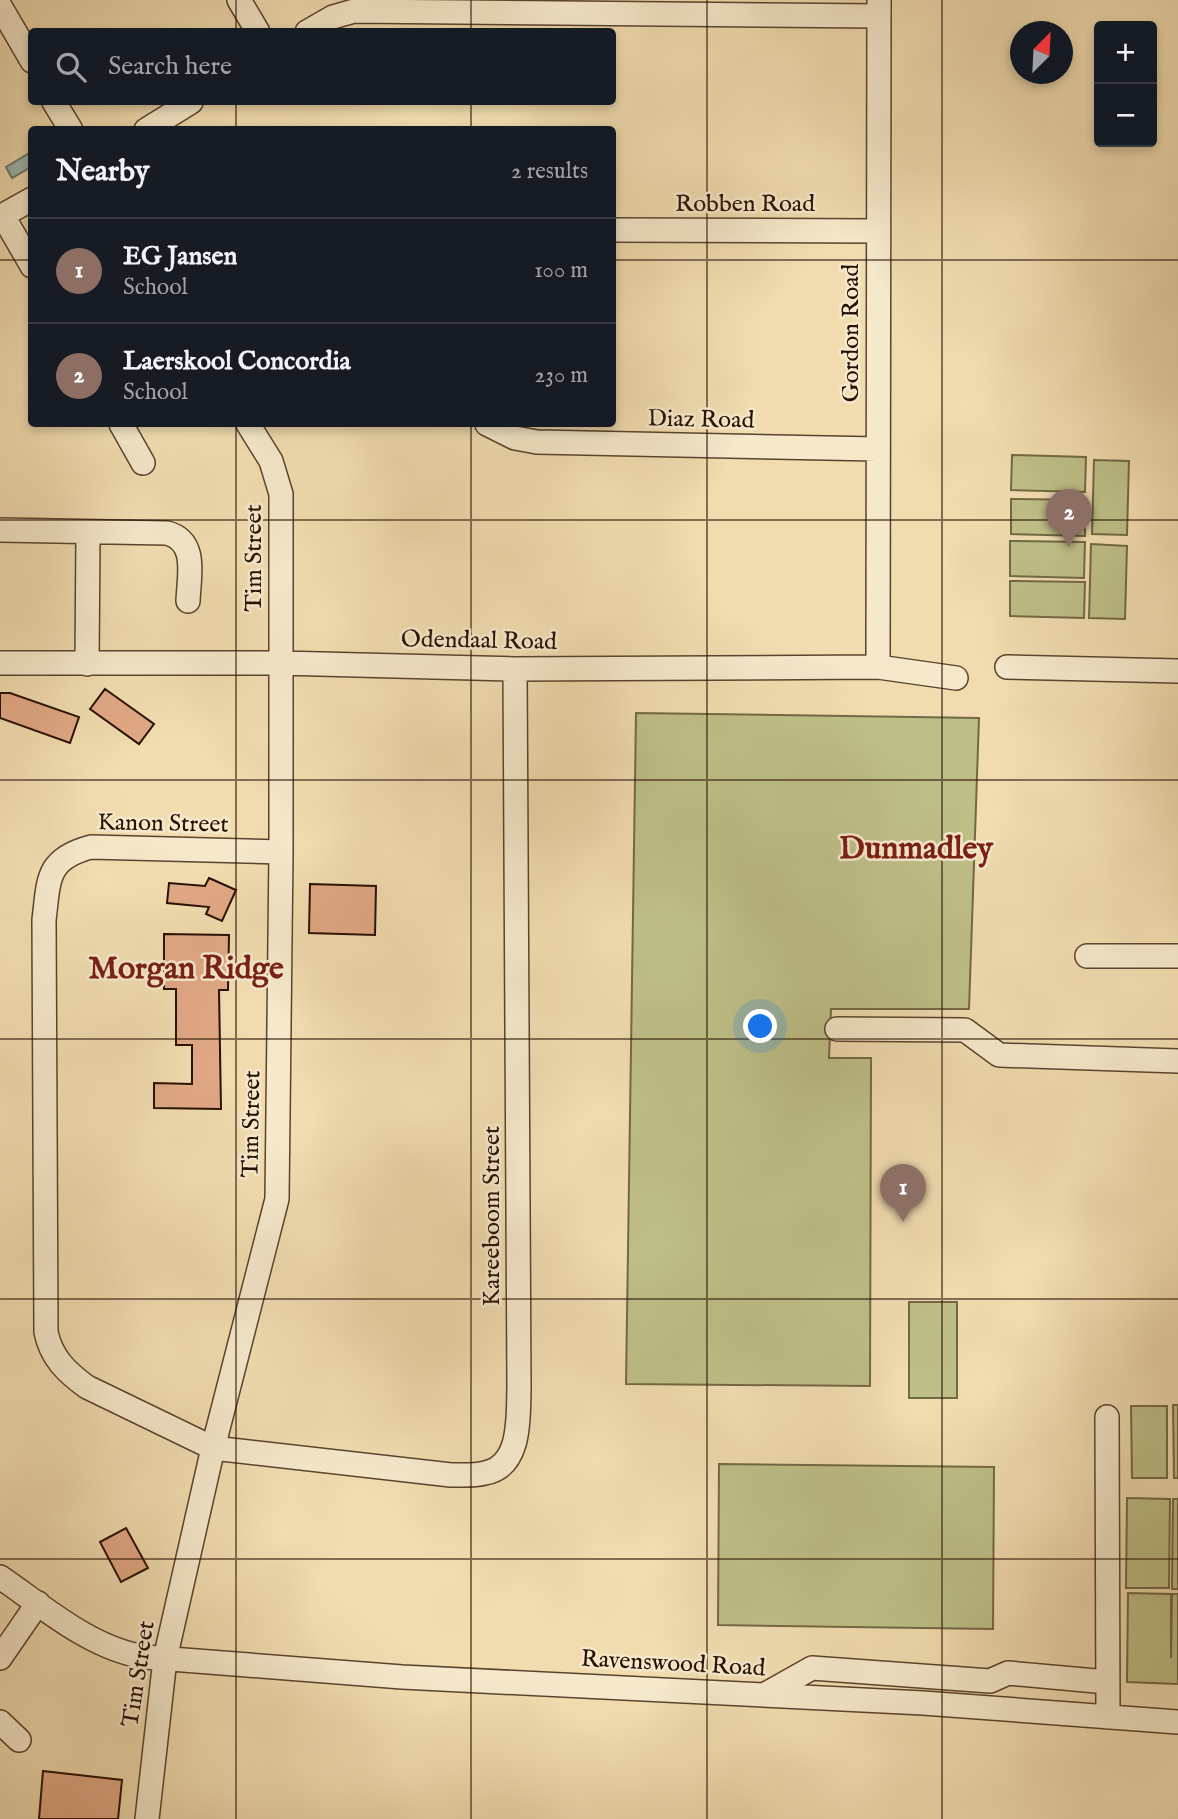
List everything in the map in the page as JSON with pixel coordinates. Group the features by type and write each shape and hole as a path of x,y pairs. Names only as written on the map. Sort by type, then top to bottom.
{"street":[{"path":"239,0 256,28"},
{"path":"0,6 28,54"},
{"path":"314,28 333,17 354,11 879,8"},
{"name":"Gordon Road","path":"878,667 879,8"},
{"path":"56,105 69,126"},
{"path":"152,126 186,105"},
{"path":"28,201 1,216 28,260"},
{"name":"Robben Road","path":"616,230 878,231"},
{"path":"123,427 143,463"},
{"name":"Tim Street","path":"147,1819 165,1659 213,1448 277,1199 281,494 271,461 250,427"},
{"name":"Diaz Road","path":"492,427 515,438 537,442 877,449"},
{"path":"0,530 176,535 188,546 188,601"},
{"path":"87,664 88,533"},
{"name":"Odendaal Road","path":"0,663 281,663 515,669 878,667 956,678"},
{"path":"1007,667 1178,671"},
{"name":"Kareeboom Street","path":"213,1448 452,1475 487,1473 501,1466 510,1455 515,1440 519,1388 515,669"},
{"name":"Kanon Street","path":"213,1448 87,1387 69,1374 48,1345 44,920 51,874 59,861 71,852 91,847 281,852"},
{"path":"1087,956 1178,956"},
{"path":"837,1029 965,1030 999,1055 1178,1062"},
{"path":"1107,1417 1108,1717"},
{"name":"Ravenswood Road","path":"0,1577 94,1640 128,1655 402,1676 1178,1721"},
{"path":"0,1658 38,1603"},
{"path":"764,1695 812,1668 990,1681 1008,1673 1107,1682"},
{"path":"0,1722 19,1740"}],"green space":[{"path":"1012,455 1086,457 1085,492 1011,490"},
{"path":"1094,460 1129,461 1127,535 1092,534"},
{"path":"1011,499 1085,500 1085,536 1011,534"},
{"path":"1010,541 1085,542 1084,578 1010,576"},
{"path":"1091,544 1127,546 1125,619 1089,618"},
{"path":"1010,581 1085,582 1084,618 1010,616"},
{"path":"636,713 979,718 969,1009 831,1009 829,1058 871,1058 870,1386 626,1384"},
{"path":"909,1302 957,1302 957,1398 909,1398"},
{"path":"1173,1405 1178,1405 1178,1478 1174,1478"},
{"path":"1131,1406 1167,1406 1167,1478 1132,1478"},
{"path":"719,1464 994,1467 993,1629 718,1625"},
{"path":"1127,1498 1170,1499 1169,1588 1126,1588"},
{"path":"1173,1499 1178,1499 1178,1589 1172,1589"},
{"path":"1128,1593 1171,1594 1171,1658 1172,1594 1178,1594 1178,1684 1127,1682"}],"water":[{"path":"28,154 28,169 12,178 6,167"}],"building":[{"path":"105,689 154,724 139,744 90,709"},
{"path":"0,693 10,693 79,717 70,743 0,718"},
{"path":"209,878 236,890 222,921 206,914 209,907 167,903 169,883 205,886"},
{"path":"310,884 376,886 375,935 309,933"},
{"path":"164,934 229,935 228,990 219,990 221,1109 154,1108 154,1083 192,1084 192,1045 176,1045 176,989 164,989"},
{"path":"126,1528 148,1568 121,1582 100,1542"},
{"path":"43,1771 122,1780 118,1819 39,1819"}],"place":[{"name":"Laerskool Concordia","path":"1069,547"},
{"name":"EG Jansen","path":"903,1222"}],"district":[{"name":"Dunmadley","path":"916,849"},
{"name":"Morgan Ridge","path":"186,969"}]}
